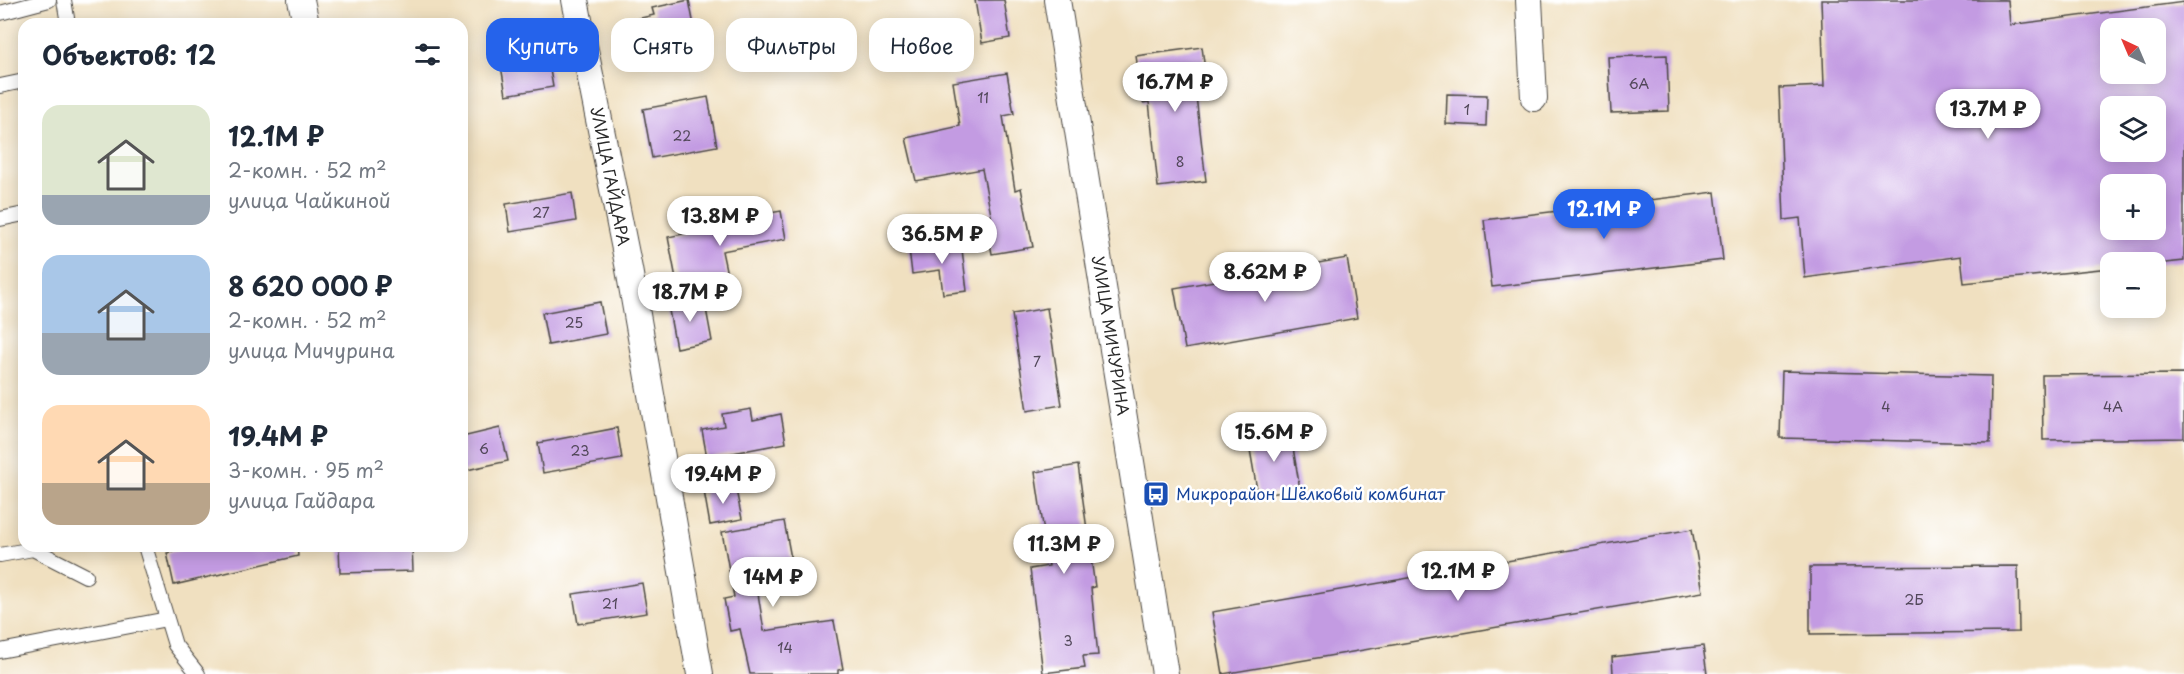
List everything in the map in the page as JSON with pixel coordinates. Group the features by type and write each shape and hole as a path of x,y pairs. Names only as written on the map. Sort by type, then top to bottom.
{"street":[{"path":"301,0 305,18"},
{"name":"УЛИЦА ГАЙДАРА","path":"575,0 629,269 700,674"},
{"name":"УЛИЦА МИЧУРИНА","path":"1057,0 1164,674"},
{"path":"1529,0 1534,98"}],"lane":[{"path":"0,13 48,0"},
{"path":"64,0 67,18"},
{"path":"0,86 18,82"},
{"path":"0,219 18,215"},
{"path":"0,555 18,552"},
{"path":"39,552 86,576"},
{"path":"147,552 175,645 198,674"},
{"path":"0,651 167,619"}],"building":[{"path":"689,0 693,18 641,18 654,15 652,8"},
{"path":"975,0 1004,0 1010,38 982,43"},
{"path":"1821,0 2008,0 2010,25 2184,2 2184,261 2166,263 2166,252 2100,252 2100,269 1964,283 1961,256 1805,278 1800,218 1784,220 1779,88 1824,86"},
{"path":"1202,47 1208,94 1196,96 1206,181 1158,187 1149,102 1143,103 1136,56"},
{"path":"1667,55 1669,111 1611,113 1608,57"},
{"path":"502,72 550,72 553,87 506,95"},
{"path":"1007,73 1014,114 1003,116 1015,190 1021,188 1033,247 992,254 986,222 992,220 982,169 916,181 906,138 960,126 953,82"},
{"path":"1447,94 1487,95 1486,126 1446,124"},
{"path":"708,97 717,146 652,158 643,109"},
{"path":"1715,192 1723,260 1492,287 1484,220"},
{"path":"572,193 576,221 510,232 506,204"},
{"path":"781,211 786,239 722,251 728,279 678,289 668,237 736,223 735,219"},
{"path":"961,241 967,291 943,294 940,270 912,274 909,249"},
{"path":"1347,258 1357,318 1185,349 1174,288"},
{"path":"704,298 712,341 676,348 668,305"},
{"path":"600,302 606,334 548,345 542,313"},
{"path":"1047,308 1062,405 1027,411 1012,314"},
{"path":"1782,371 1991,376 1990,443 1780,438"},
{"path":"2184,374 2184,438 2043,440 2042,375"},
{"path":"751,409 753,420 781,414 786,443 707,458 702,430 724,426 722,414"},
{"path":"500,428 508,461 468,470 468,436"},
{"path":"617,428 622,459 543,473 538,443"},
{"path":"1290,430 1300,489 1258,496 1248,438"},
{"path":"1078,465 1095,587 1091,588 1098,655 1083,656 1085,668 1043,673 1030,569 1049,566 1035,472"},
{"path":"735,485 742,519 710,525 704,491"},
{"path":"784,521 794,574 756,581 764,631 834,621 843,669 838,670 838,674 750,674 740,629 730,631 724,599 734,597 722,532"},
{"path":"1692,529 1703,592 1223,674 1212,612"},
{"path":"298,552 298,556 174,585 167,553"},
{"path":"339,552 412,552 413,571 340,573"},
{"path":"2018,566 2019,632 1810,634 1810,567"},
{"path":"642,583 647,613 578,624 573,594"},
{"path":"1703,646 1707,674 1613,674 1612,657"}],"place":[{"name":"Микрорайон Шёлковый комбинат","path":"1156,494"}]}
